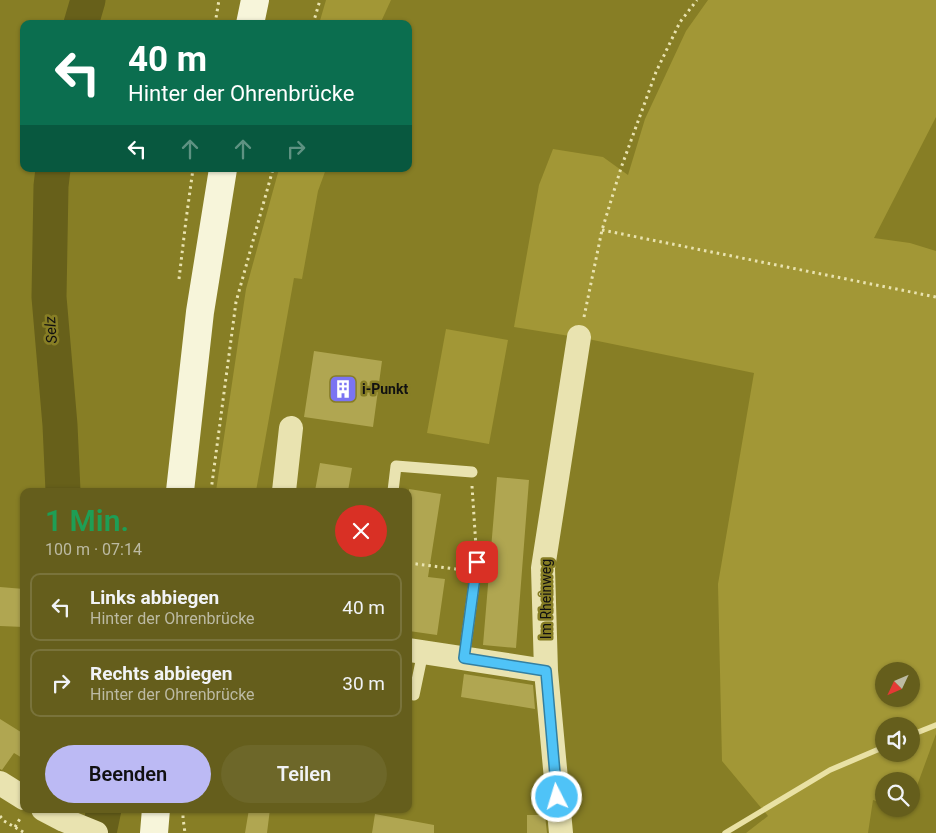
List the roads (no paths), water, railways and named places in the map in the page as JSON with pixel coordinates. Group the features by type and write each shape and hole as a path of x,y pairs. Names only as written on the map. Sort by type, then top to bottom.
{"main road":[{"path":"251,20 255,0"},
{"path":"180,488 200,312 223,172"},
{"path":"154,833 156,813"}],"street":[{"name":"Im Rheinweg","path":"561,833 546,671 543,568 579,337"},
{"path":"284,488 291,428"},
{"path":"416,651 546,671"},
{"path":"0,783 20,796"},
{"path":"51,813 96,833"}],"lane":[{"path":"393,488 396,466 472,472"},
{"path":"464,658 476,567"},
{"path":"414,695 416,651"}],"waterway":[{"name":"Selz","path":"82,20 88,0"},
{"name":"Selz","path":"53,172 49,297 60,425 63,488"},
{"path":"920,731 936,725"},
{"path":"725,833 830,770 875,751"},
{"name":"Selz","path":"99,833 103,813"}],"place":[{"name":"i-Punkt","path":"343,389"}]}
